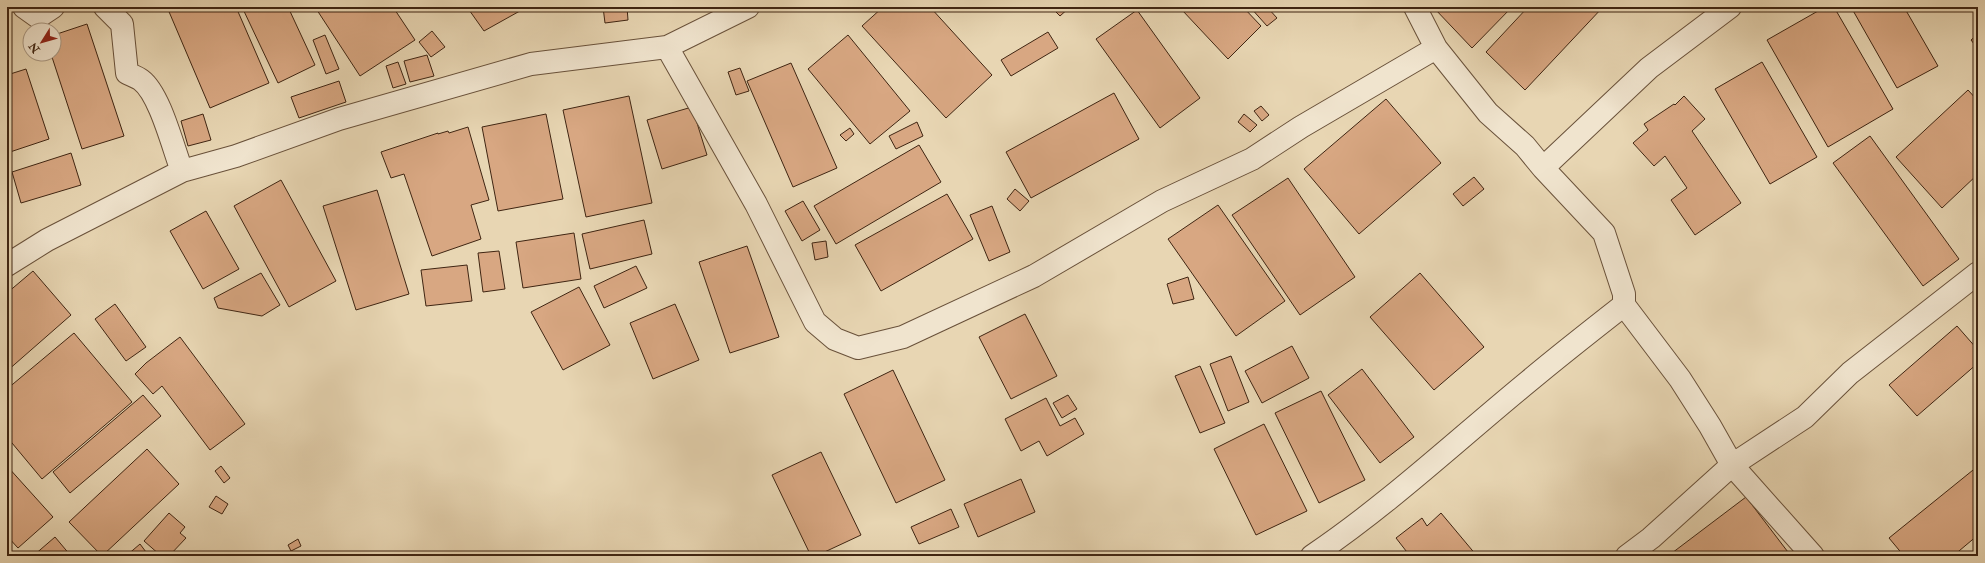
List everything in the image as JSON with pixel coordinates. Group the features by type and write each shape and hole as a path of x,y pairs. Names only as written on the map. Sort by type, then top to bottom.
{"street":[{"path":"24,7 38,16 53,7"},
{"path":"105,7 122,24 127,73 142,80 154,97 167,125 182,171"},
{"path":"7,264 47,240 182,171 236,156 338,119 530,64 667,47 748,7"},
{"path":"1415,7 1436,48 1488,113 1525,146 1543,168 1604,233 1624,294 1624,305 1680,379 1710,426 1732,465 1813,556"},
{"path":"1543,168 1649,68 1730,7"},
{"path":"667,47 756,204 815,322 835,340 858,348 903,337 1034,276 1162,201 1252,159 1302,127 1436,48"},
{"path":"1628,556 1651,538 1732,465 1805,417 1850,373 1978,274"},
{"path":"1312,556 1338,538 1449,449 1529,380 1624,305"}],"building":[{"path":"167,7 236,7 269,83 210,108"},
{"path":"242,7 288,7 315,65 278,83"},
{"path":"315,7 393,7 415,40 360,76"},
{"path":"467,7 527,7 484,31"},
{"path":"603,7 627,7 628,20 605,23"},
{"path":"883,7 930,7 992,75 946,118 862,26"},
{"path":"1051,7 1070,7 1060,16"},
{"path":"1185,7 1243,7 1261,26 1228,59 1182,10"},
{"path":"1250,7 1267,7 1277,18 1267,26"},
{"path":"1512,7 1472,48 1434,8"},
{"path":"1528,7 1603,7 1525,90 1486,52"},
{"path":"1825,7 1834,7 1893,109 1828,147 1767,40"},
{"path":"1851,7 1904,7 1938,66 1897,88"},
{"path":"1137,10 1200,98 1160,128 1096,39"},
{"path":"87,24 124,136 82,149 54,62 62,62 62,32"},
{"path":"432,31 445,47 431,57 419,42"},
{"path":"1048,32 1058,48 1011,76 1001,60"},
{"path":"1978,34 1978,49 1971,40"},
{"path":"325,35 339,69 326,74 313,40"},
{"path":"848,35 910,111 870,144 808,69"},
{"path":"427,55 434,76 410,82 404,61"},
{"path":"398,62 406,84 393,88 386,66"},
{"path":"1762,62 1817,157 1770,184 1715,89"},
{"path":"791,63 837,168 793,187 747,81"},
{"path":"740,68 749,91 736,95 728,72"},
{"path":"26,69 49,139 7,153 7,75"},
{"path":"339,81 346,102 299,118 291,97"},
{"path":"1968,90 1978,101 1978,174 1942,208 1896,157"},
{"path":"1114,93 1139,139 1031,198 1006,152"},
{"path":"629,96 652,203 586,217 563,110"},
{"path":"1684,96 1705,119 1692,131 1741,203 1695,235 1671,200 1687,188 1665,156 1654,166 1633,143 1648,130 1644,124 1674,104 1675,105"},
{"path":"1386,99 1441,163 1359,234 1304,169"},
{"path":"1261,106 1269,115 1262,121 1254,111"},
{"path":"692,107 707,155 662,169 647,120"},
{"path":"203,114 211,140 188,146 181,121"},
{"path":"546,114 563,199 498,211 482,127"},
{"path":"1244,114 1257,125 1250,132 1238,122"},
{"path":"917,122 923,136 896,149 889,136"},
{"path":"468,127 489,200 471,205 481,239 432,256 404,174 391,178 381,152 438,133 448,131 449,133"},
{"path":"850,128 854,134 846,141 840,135"},
{"path":"1870,136 1959,259 1923,286 1833,163"},
{"path":"919,145 941,182 836,244 814,206"},
{"path":"71,153 81,185 21,203 12,172"},
{"path":"1474,177 1484,189 1463,206 1453,194"},
{"path":"1288,178 1355,277 1300,315 1232,215"},
{"path":"281,180 336,281 289,307 234,206"},
{"path":"1015,189 1029,201 1020,211 1007,199"},
{"path":"377,190 409,294 356,310 323,206"},
{"path":"947,194 973,239 881,291 855,245"},
{"path":"803,201 820,230 802,241 785,211"},
{"path":"1218,205 1285,301 1236,336 1168,239"},
{"path":"992,206 1010,252 989,261 970,215"},
{"path":"206,211 239,269 203,289 170,231"},
{"path":"644,220 652,254 590,269 582,234"},
{"path":"574,233 581,279 523,288 516,242"},
{"path":"826,241 828,257 815,260 812,243"},
{"path":"747,246 779,337 730,353 699,262"},
{"path":"499,251 505,289 483,292 478,253"},
{"path":"467,265 472,301 426,306 421,270"},
{"path":"636,266 647,288 604,308 594,286"},
{"path":"33,271 71,315 7,371 7,293"},
{"path":"261,273 280,305 262,316 218,308 214,298"},
{"path":"1420,273 1484,347 1434,390 1370,317"},
{"path":"1188,277 1194,299 1173,304 1167,284"},
{"path":"579,287 610,345 563,370 531,312"},
{"path":"115,304 146,347 126,361 95,319"},
{"path":"675,304 699,360 653,379 630,323"},
{"path":"1025,314 1057,376 1011,399 979,337"},
{"path":"1957,326 1978,350 1978,363 1917,416 1889,385"},
{"path":"74,333 132,402 42,479 7,437 7,389"},
{"path":"180,337 245,424 210,450 162,386 153,394 135,374 146,363"},
{"path":"1292,346 1309,378 1262,403 1245,371"},
{"path":"1231,356 1249,402 1228,411 1210,364"},
{"path":"1200,366 1225,423 1200,433 1175,376"},
{"path":"1362,369 1414,437 1380,463 1328,395"},
{"path":"893,370 945,480 896,503 844,394"},
{"path":"1321,391 1365,480 1319,503 1275,413"},
{"path":"143,395 161,416 70,493 53,472"},
{"path":"1068,395 1077,409 1062,418 1053,403"},
{"path":"1046,398 1060,426 1075,418 1084,434 1047,456 1039,441 1021,451 1005,419"},
{"path":"1264,424 1307,511 1256,535 1214,449"},
{"path":"147,449 179,484 102,556 69,522"},
{"path":"821,452 861,535 816,556 811,556 772,475"},
{"path":"7,466 53,517 18,548 7,536"},
{"path":"221,466 230,478 224,483 215,471"},
{"path":"1978,466 1978,535 1953,556 1904,556 1889,538"},
{"path":"1021,479 1035,512 978,537 964,504"},
{"path":"216,496 228,504 222,514 209,507"},
{"path":"1746,497 1791,556 1668,556"},
{"path":"951,509 959,527 919,544 911,527"},
{"path":"169,513 185,527 180,533 186,538 169,556 163,552 160,555 144,541"},
{"path":"1441,513 1477,556 1410,556 1396,538 1422,518 1427,526"},
{"path":"55,537 71,556 33,556"},
{"path":"298,539 301,546 291,551 288,545"},
{"path":"140,544 149,556 126,556"}]}
